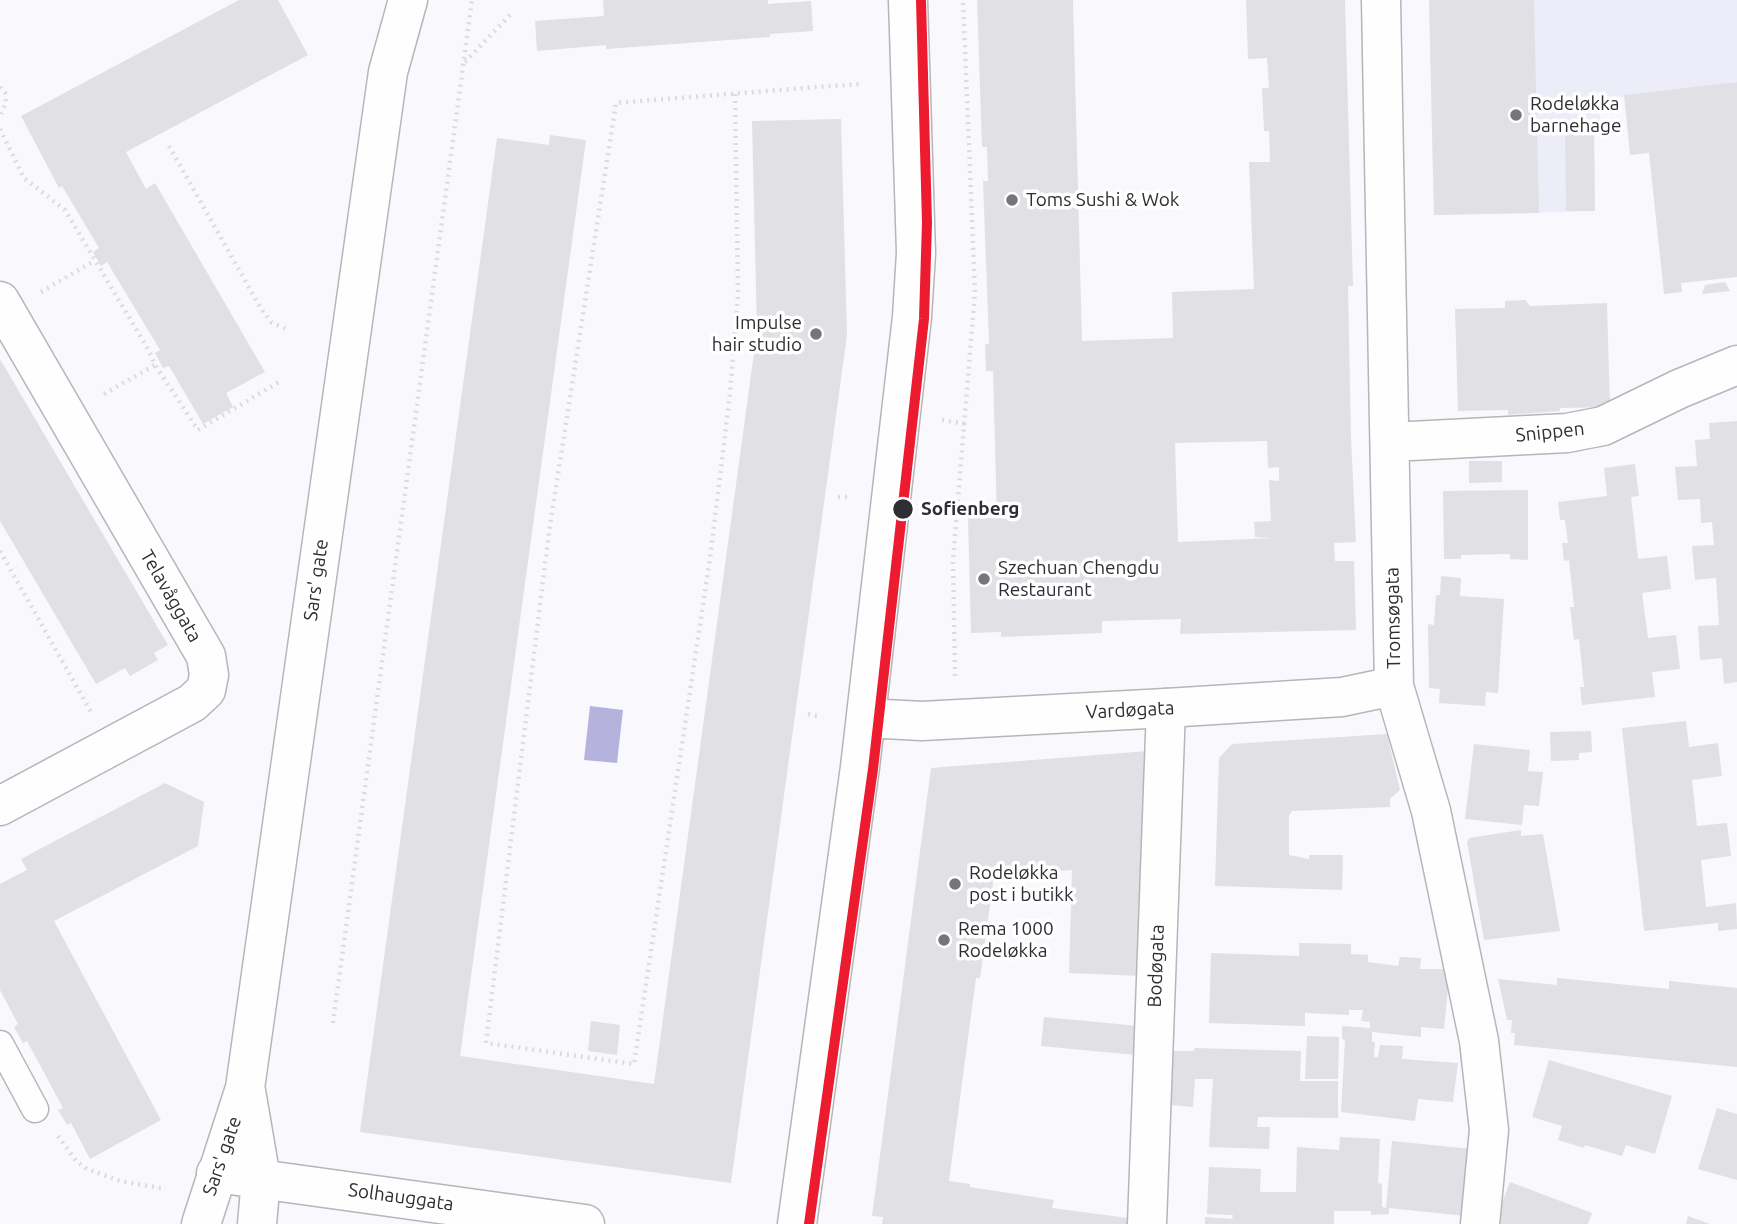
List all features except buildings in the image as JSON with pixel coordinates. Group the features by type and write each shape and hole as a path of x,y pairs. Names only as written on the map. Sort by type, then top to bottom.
{"street":[{"name":"Sars' gate","path":"381,0 388,72"},
{"name":"Sars' gate","path":"201,1224 245,1088 388,72 408,0"},
{"path":"797,1224 866,718 893,497 914,289 916,253 908,0"},
{"name":"Tromsøgata","path":"1381,0 1394,686 1431,811 1466,966 1479,1041 1489,1130 1480,1224"},
{"name":"Telavåggata","path":"0,806 192,703 206,690 209,675 206,656 16,299"},
{"name":"Snippen","path":"1391,442 1567,433 1603,426 1679,388 1737,365"},
{"name":"Vardøgata","path":"866,718 900,722 1166,708 1342,697 1394,686"},
{"name":"Bodøgata","path":"1147,1224 1166,708"},
{"name":"Sars' gate","path":"245,1088 261,1179 257,1224"},
{"name":"Solhauggata","path":"216,1173 461,1214 585,1224"}],"lane":[{"path":"0,1044 35,1109"}],"path":[{"path":"333,1023 472,0"},
{"path":"956,684 953,560 966,424 975,255 963,0"},
{"path":"464,62 511,14"},
{"path":"735,94 738,294 730,394 710,558 634,1064 486,1043 549,532 616,103 862,84"},
{"path":"0,87 5,93 6,103 0,116"},
{"path":"0,128 24,178 65,210 148,348 155,365 198,430 279,382"},
{"path":"169,146 260,307 271,321 286,329"},
{"path":"16,299 94,261"},
{"path":"102,396 155,365"},
{"path":"940,420 966,424"},
{"path":"838,497 847,498"},
{"path":"0,551 97,724"},
{"path":"808,714 817,716"},
{"path":"35,1109 77,1162 87,1169 120,1181 166,1189"}],"shaded area":[{"name":"Rodeløkka barnehage","path":"1429,0 1737,0 1737,82 1600,100 1600,131 1594,131 1595,211 1434,215"}],"water":[{"path":"590,706 623,710 617,763 584,760"}],"transit line":[{"path":"809,1224 873,769 924,319 927,223 921,0"}],"place":[{"name":"Rodeløkka barnehage","path":"1516,115"},
{"name":"Toms Sushi & Wok","path":"1012,200"},
{"name":"Impulse hair studio","path":"816,334"},
{"name":"Sofienberg","path":"903,509"},
{"name":"Szechuan Chengdu Restaurant","path":"984,579"},
{"name":"Rodeløkka post i butikk","path":"955,884"},
{"name":"Rema 1000 Rodeløkka","path":"944,940"}]}
